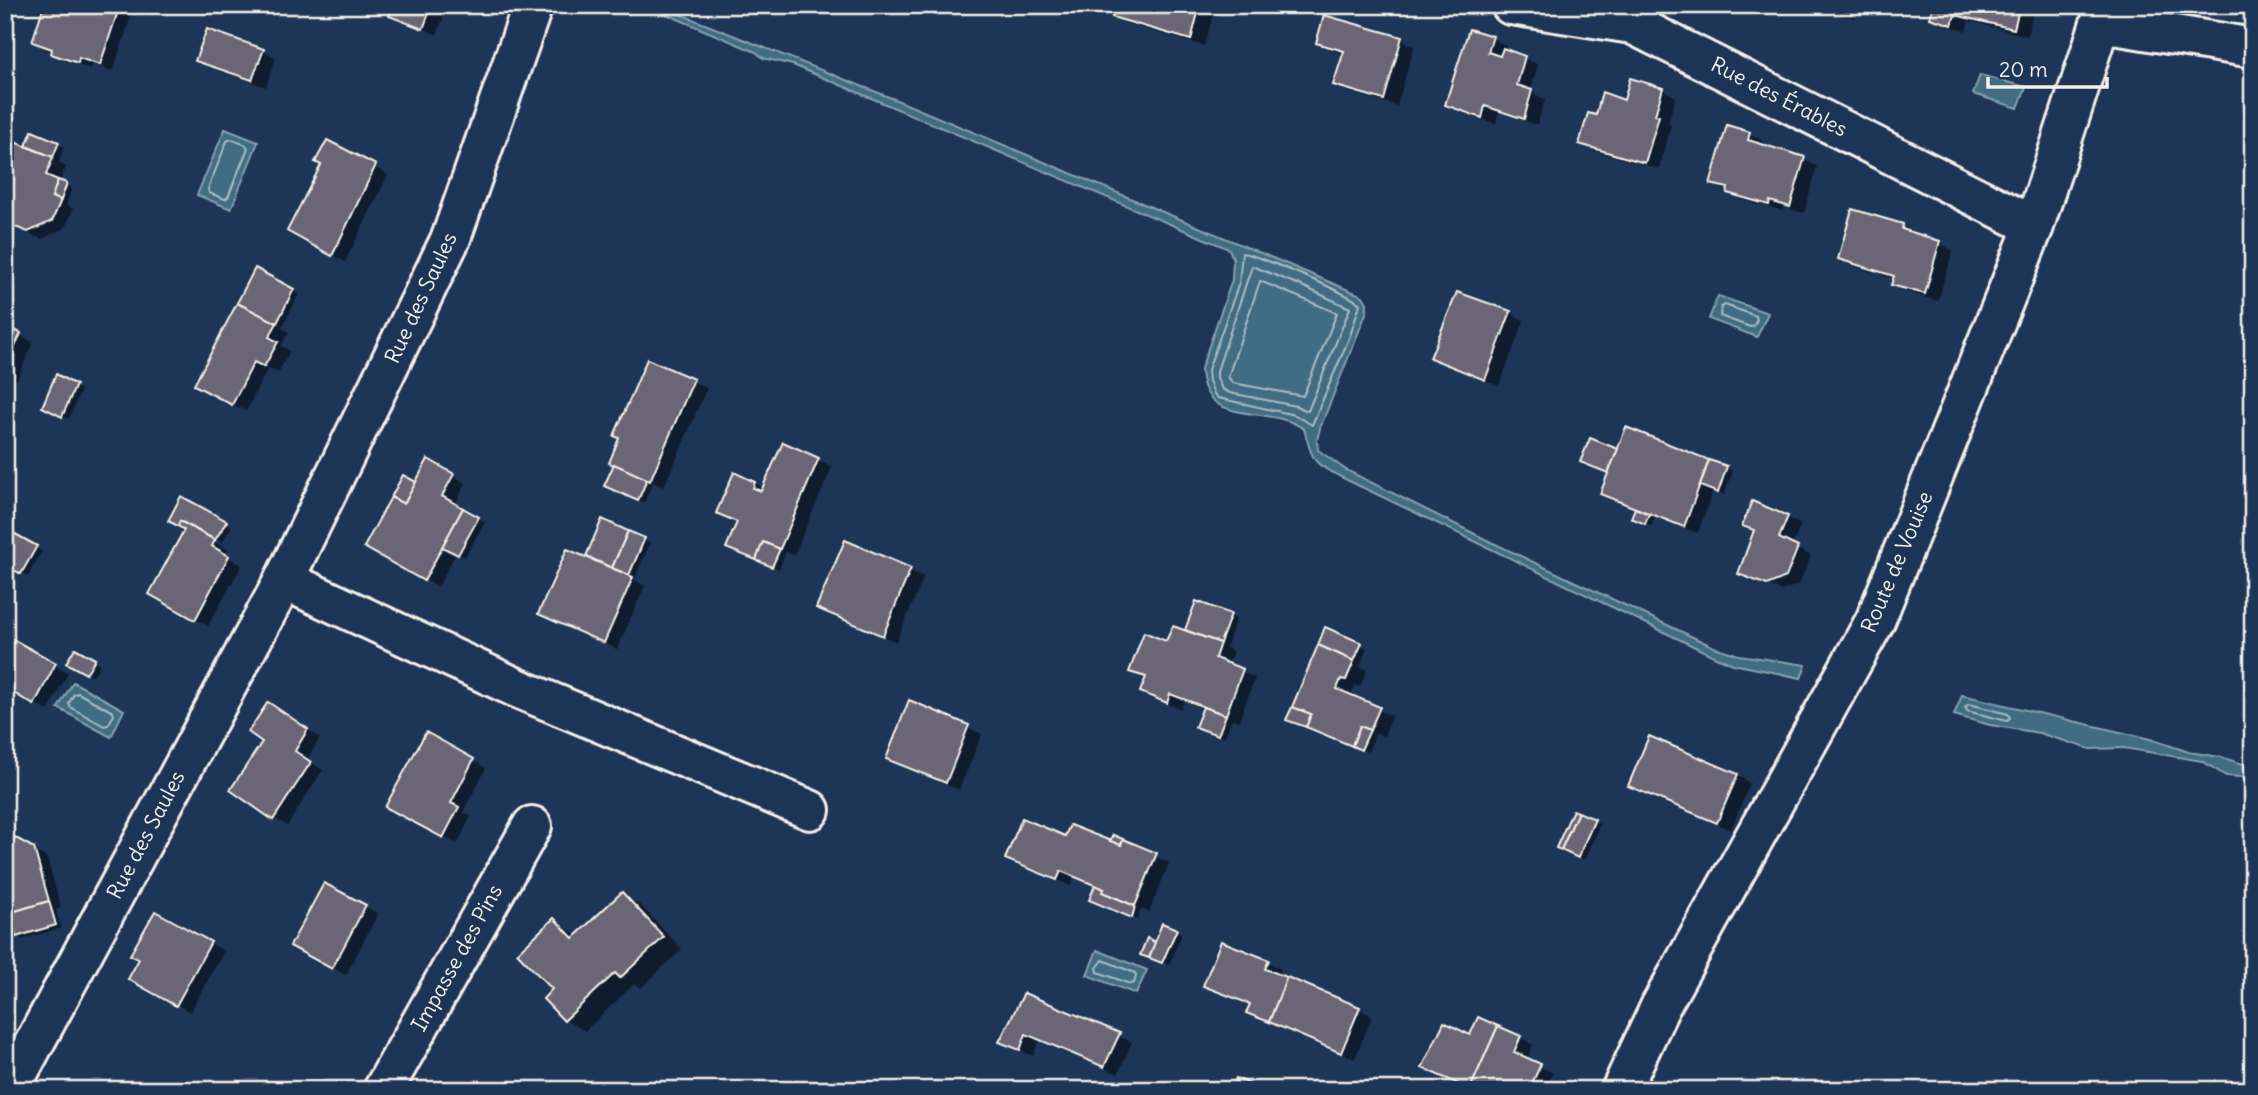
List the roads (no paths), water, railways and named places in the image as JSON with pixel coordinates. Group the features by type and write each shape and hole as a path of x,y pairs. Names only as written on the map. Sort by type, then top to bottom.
{"street":[{"name":"Rue des Saules","path":"9,1090 284,580 451,238 533,5"},
{"name":"Rue des Érables","path":"1511,5 1632,24 2034,226"},
{"path":"2104,14 2253,48"},
{"name":"Route de Vouise","path":"1621,1090 1660,1007 1875,621 2034,226 2104,14"},
{"path":"284,580 517,688 810,810"},
{"name":"Impasse des Pins","path":"383,1090 532,826"}],"water":[{"path":"645,5 657,5 894,99 1363,296 1367,311 1320,428 1318,450 1346,470 1714,647 1739,655 1806,665 1801,678 1733,664 1716,657 1327,470 1316,462 1304,429 1289,421 1239,412 1213,400 1204,388 1201,369 1232,280 1233,258 1229,249 793,65 763,58 756,52"},
{"path":"1980,75 2026,87 2018,108 1973,94"},
{"path":"225,129 258,142 231,209 197,195"},
{"path":"1718,296 1768,313 1757,337 1709,319"},
{"path":"73,682 124,710 111,737 58,708"},
{"path":"1962,695 2150,739 2189,752 2220,757 2253,767 2253,778 2226,776 2202,761 2124,748 2090,749 2039,733 1990,725 1954,715"},
{"path":"1097,950 1147,970 1136,994 1087,975"}]}
